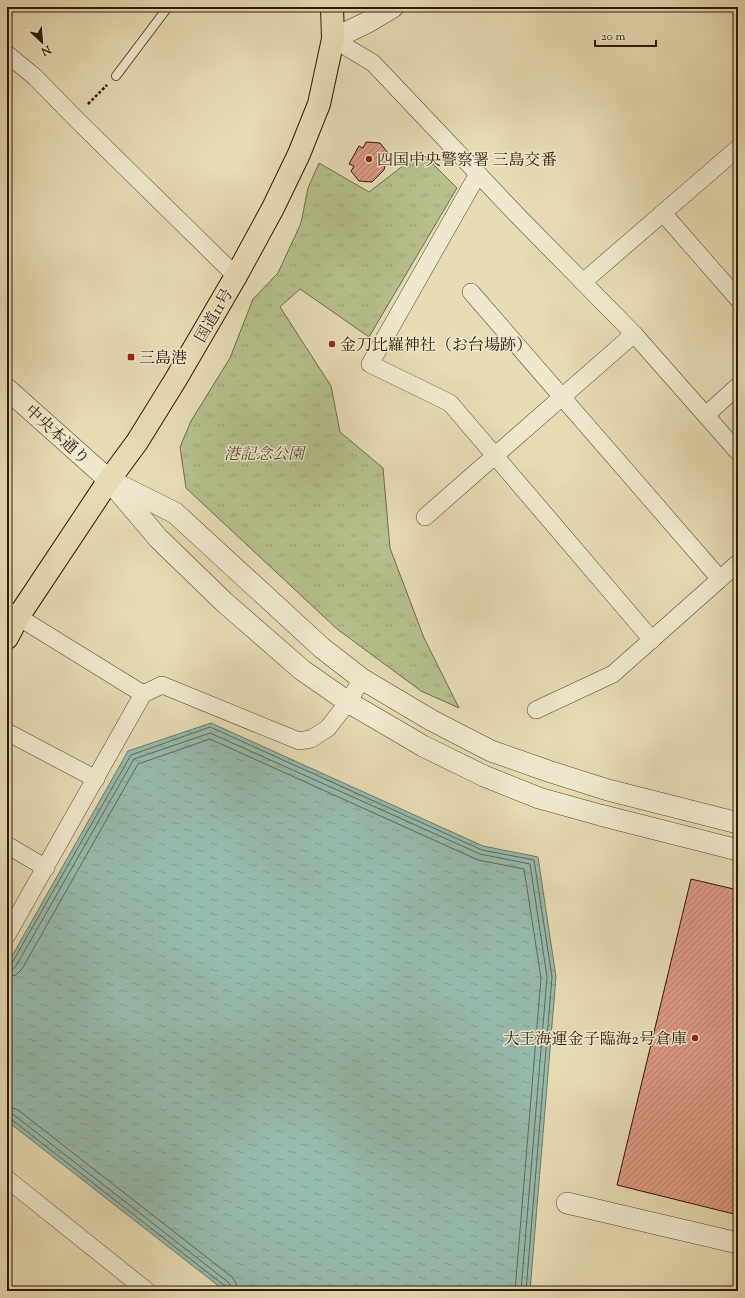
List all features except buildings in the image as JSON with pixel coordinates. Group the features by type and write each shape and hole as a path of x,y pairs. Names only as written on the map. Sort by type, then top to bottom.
{"highway":[{"name":"国道11号","path":"7,638 13,614 137,442 176,379 236,276 273,208 299,154 319,104 333,40 332,7"}],"street":[{"path":"333,40 393,7"},
{"path":"333,40 373,63 478,174 634,334 738,452"},
{"path":"7,54 35,77 236,276"},
{"path":"583,282 738,148"},
{"path":"478,174 370,364 450,403 652,640"},
{"path":"663,213 738,300"},
{"path":"471,292 720,579"},
{"path":"425,517 634,334"},
{"path":"706,415 738,386"},
{"name":"中央本通り","path":"7,389 109,480"},
{"path":"109,480 175,513 322,648 362,679 431,720 491,751 548,771 608,790 738,823"},
{"path":"109,480 158,538 224,602 302,670 348,702 423,746 484,776 539,798 738,850"},
{"path":"536,710 613,674 738,563"},
{"path":"13,614 143,694"},
{"path":"7,935 143,694 162,685 299,742 311,739 328,728 348,702 362,679"},
{"path":"7,732 96,778"},
{"path":"7,845 46,868"},
{"path":"7,1179 146,1291"},
{"path":"567,1204 738,1243"}],"lane":[{"path":"116,76 168,7"}],"path":[{"path":"75,118 116,76"}],"green space":[{"name":"港記念公園","path":"421,152 457,188 369,337 300,289 280,307 331,386 340,432 383,468 390,548 424,638 459,708 421,691 337,629 186,488 180,447 191,421 230,358 253,299 278,273 301,223 308,188 319,163 369,192"}],"water":[{"path":"211,723 483,846 538,857 556,977 530,1291 225,1291 7,1121 7,965 128,751"}],"place":[{"name":"四国中央警察署 三島交番","path":"369,159"},
{"name":"金刀比羅神社（お台場跡）","path":"332,344"},
{"name":"三島港","path":"131,357"},
{"name":"大王海運金子臨海2号倉庫","path":"695,1038"}]}
